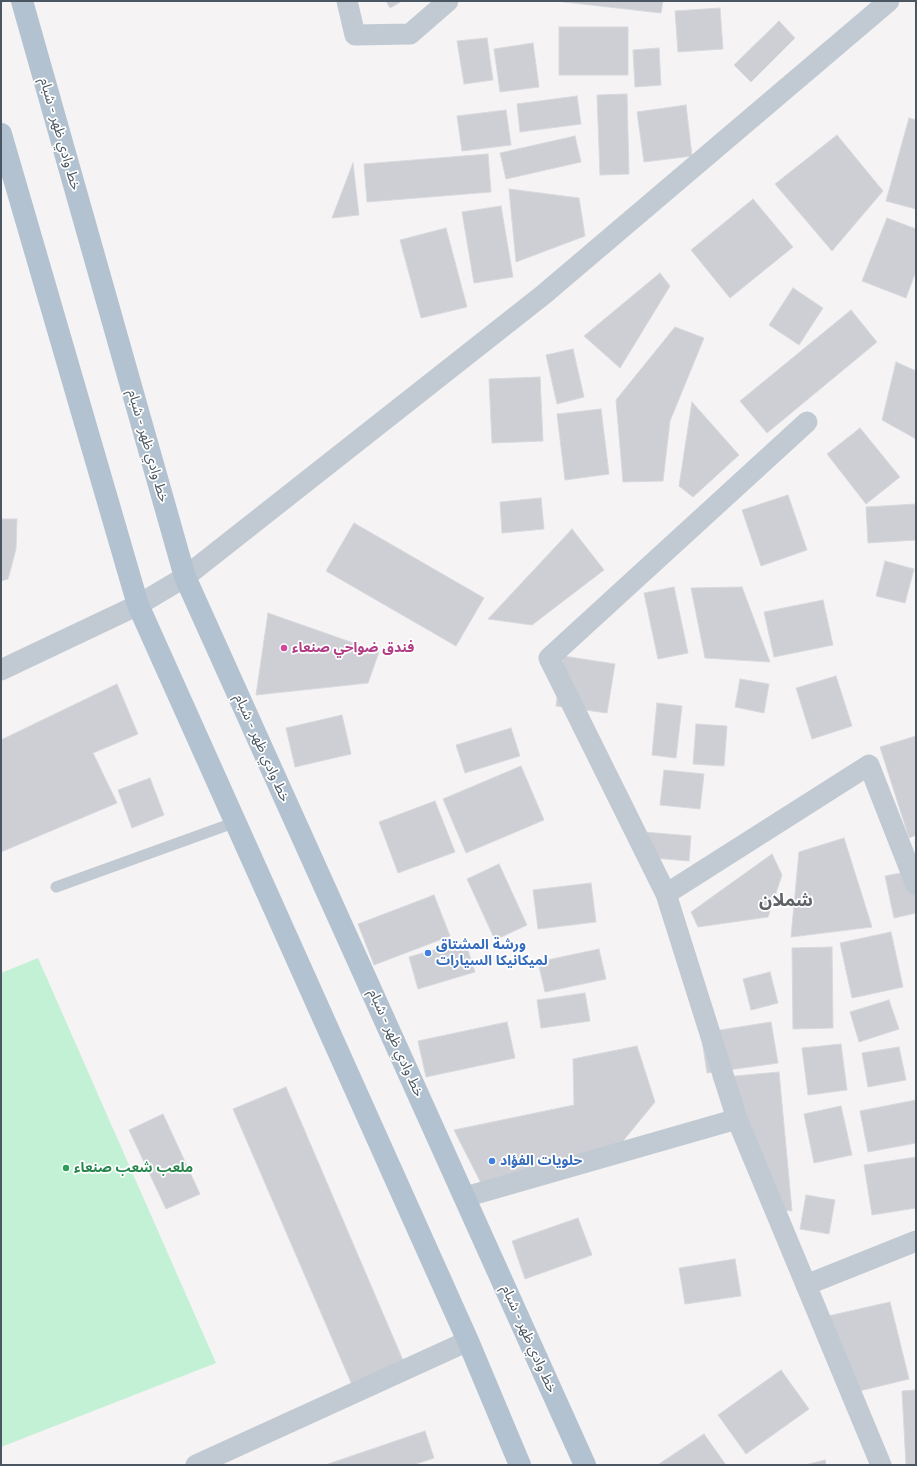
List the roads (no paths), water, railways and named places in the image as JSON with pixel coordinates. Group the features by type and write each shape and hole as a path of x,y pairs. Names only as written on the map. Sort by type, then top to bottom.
{"main road":[{"name":"خط وادي ظهر - شبام","path":"22,1 185,577 585,1465"},
{"path":"1,134 138,605 468,1341 520,1465"}],"street":[{"path":"347,1 355,35 410,34 448,1"},
{"path":"1,670 138,605 185,577 542,295 889,1"},
{"path":"807,422 549,658 666,894 737,1119 881,1465"},
{"path":"666,894 869,765 916,885"},
{"path":"465,1197 737,1119"},
{"path":"806,1285 916,1242"},
{"path":"196,1465 216,1461 468,1341"}],"lane":[{"path":"56,888 236,822"}],"place":[{"name":"فندق ضواحي صنعاء","path":"284,648"},
{"name":"ورشة المشتاق لميكانيكا السيارات","path":"428,953"},
{"name":"حلويات الفؤاد","path":"492,1161"},
{"name":"ملعب شعب صنعاء","path":"66,1168"}],"district":[{"name":"شملان","path":"786,901"}]}
